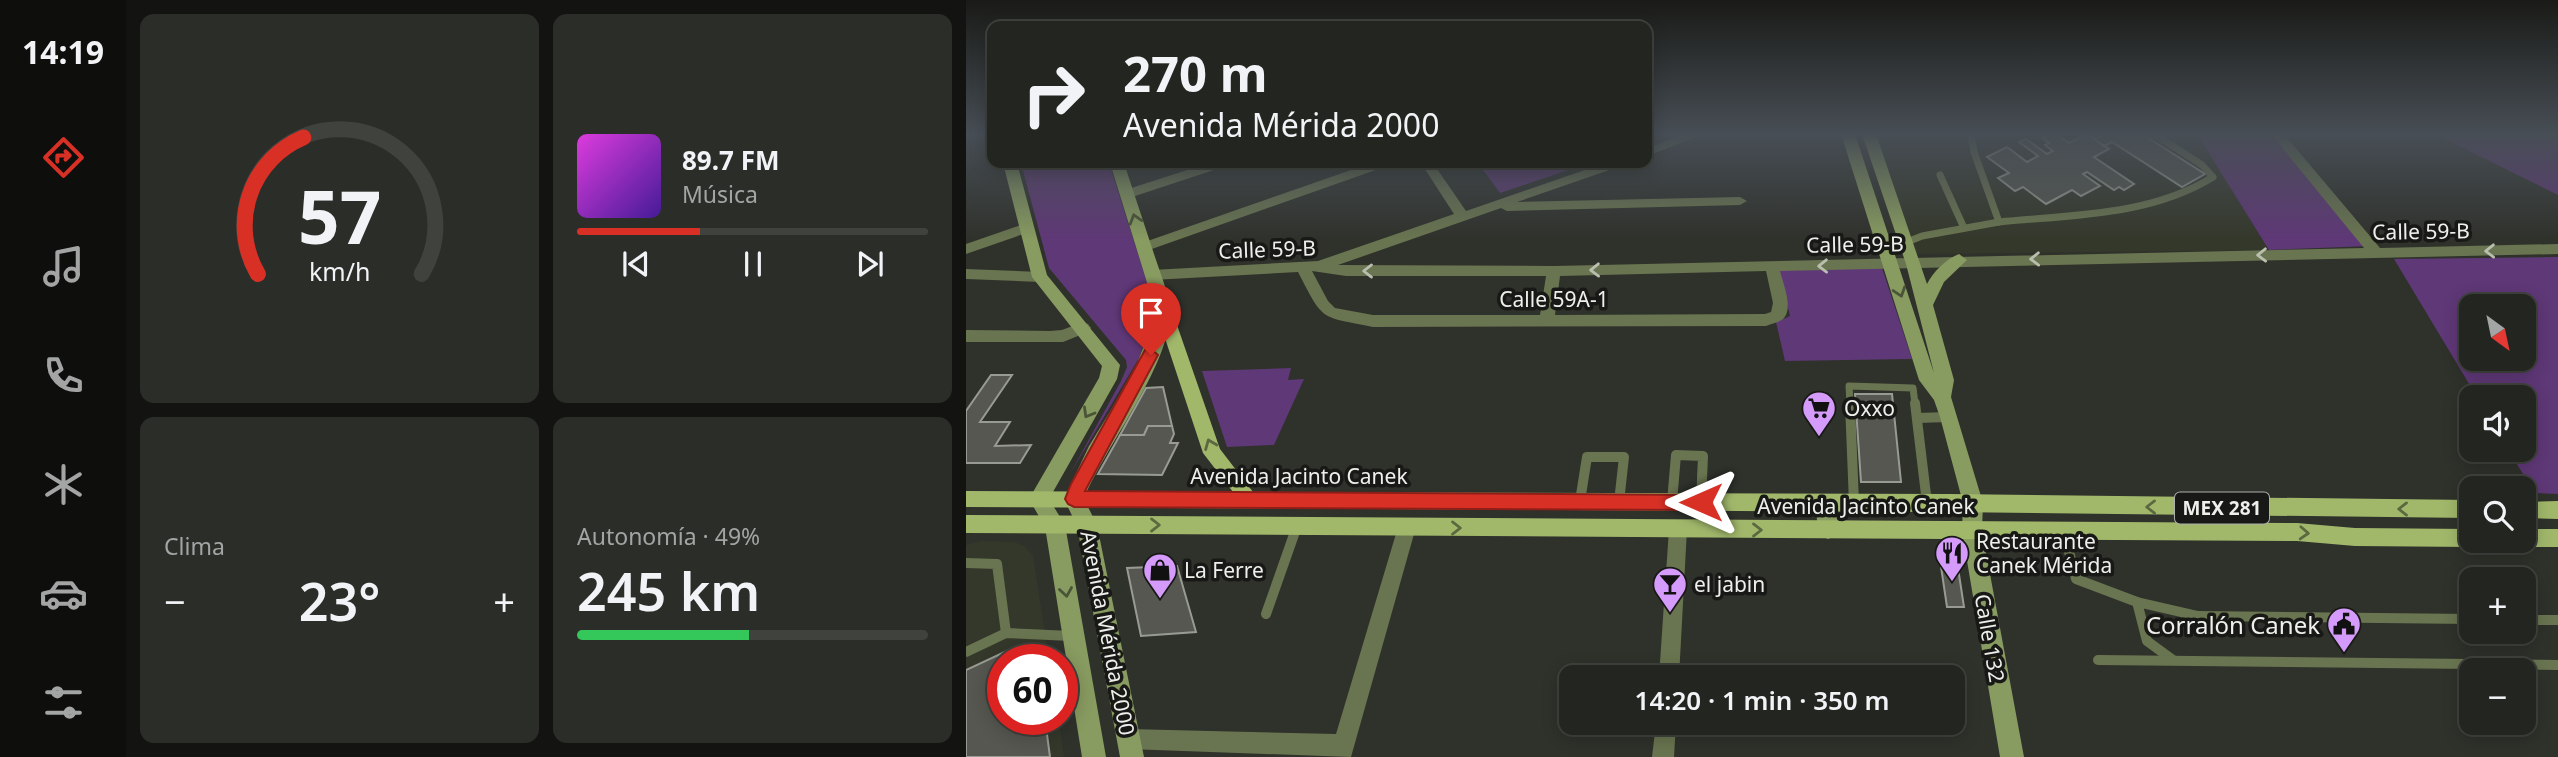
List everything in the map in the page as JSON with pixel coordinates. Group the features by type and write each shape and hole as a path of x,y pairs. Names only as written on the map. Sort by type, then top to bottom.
{"main road":[{"path":"1012,169 1040,277 1111,365 1108,379 1039,499"},
{"path":"1119,169 1212,453 1243,490 1246,501"},
{"name":"Calle 132","path":"1860,169 1928,380 1942,397 1949,417 1973,503 1972,531 2012,757"},
{"name":"Calle 132","path":"1881,169 1914,264 1945,380 1942,397"},
{"path":"1925,305 1938,279 1959,260"},
{"path":"1074,499 1159,337 1163,322 1161,302"},
{"name":"Avenida Jacinto Canek","path":"966,499 1973,503 2459,509"},
{"name":"Avenida Mérida 2000","path":"1039,499 1055,525 1094,757"},
{"name":"Avenida Mérida 2000","path":"1074,499 1087,525 1130,748"},
{"path":"1827,503 1828,530"},
{"path":"2058,506 2064,532"},
{"path":"2536,510 2558,510"},
{"name":"Avenida Jacinto Canek","path":"966,524 2297,532 2356,537 2459,538"},
{"path":"2536,538 2558,538"}],"street":[{"path":"1127,194 1203,169"},
{"path":"1144,247 1364,169"},
{"path":"1431,169 1463,217"},
{"path":"1310,267 1599,169"},
{"path":"2306,169 2376,253"},
{"path":"1490,208 1740,201"},
{"path":"966,249 1027,228"},
{"name":"Calle 59-B","path":"1153,275 1310,267 1346,271 1554,271 1914,264 1959,260 2558,249"},
{"name":"Calle 59A-1","path":"1310,267 1322,304 1330,313 1373,321 1766,320 1778,315 1780,303 1772,267"},
{"path":"1547,320 1554,271"},
{"path":"966,274 1040,277"},
{"path":"966,336 1050,337 1063,336 1083,328"},
{"path":"1130,748 1342,751 1407,527"},
{"path":"1670,665 1678,529"},
{"path":"1663,757 1665,735"}],"lane":[{"path":"1980,169 1999,222"},
{"path":"1907,242 1922,236 1999,222 2166,202 2203,185 2213,177 2206,169"},
{"path":"1940,175 1964,228"},
{"path":"1854,503 1849,386 1913,387 1927,503"},
{"path":"1917,418 1949,417"},
{"path":"1672,502 1676,456 1703,456 1701,502"},
{"path":"1580,502 1587,457 1625,457 1619,502"},
{"path":"1266,614 1297,526"},
{"path":"2064,532 2076,579 2137,602 2198,616 2459,619"},
{"path":"966,563 997,564 1006,634"},
{"path":"2137,602 2147,641 2173,660"},
{"path":"2536,620 2558,620"},
{"path":"966,652 1006,634 1074,636"},
{"path":"2098,660 2558,665"}],"shaded area":[{"path":"1023,169 1111,169 1154,304 1154,316 1139,358 1070,474 1127,367 1126,360 1049,268"},
{"path":"1483,169 1570,169 1500,193"},
{"path":"1885,169 2219,169 2269,250 1917,254"},
{"path":"2219,169 2306,169 2370,246 2269,250"},
{"path":"2506,169 2558,169 2558,195"},
{"path":"2558,257 2558,494 2536,493 2536,476 2524,476 2516,462 2536,462 2536,385 2470,385 2461,371 2536,371 2536,294 2459,294 2459,367 2394,259"},
{"path":"1882,268 1912,359 1785,361 1776,322 1790,316 1779,269"},
{"path":"1291,368 1288,380 1304,379 1274,445 1227,447 1202,371"},
{"path":"982,541 1015,542 1033,555 1047,644 987,644 987,735 1061,735 1064,757 966,757 966,545"}],"building":[{"path":"2004,169 2112,169 2134,184 2124,190 2119,187 2114,190 2087,172 2083,174 2100,186 2081,196 2072,190 2046,204 2023,187 2015,191 1998,178 2009,173"},
{"path":"2155,169 2198,169 2205,174 2182,187"},
{"path":"991,375 1012,375 980,422 1010,422 995,446 1031,445 1020,463 966,463 966,411"},
{"path":"1163,387 1172,426 1148,426 1144,435 1120,435 1146,388"},
{"path":"1855,394 1892,394 1901,482 1861,482"},
{"path":"1148,426 1172,426 1174,434 1170,443 1178,443 1162,475 1098,474 1120,435 1144,435"},
{"name":"Restaurante Canek Mérida","path":"1956,555 1964,607 1947,607 1940,560"},
{"name":"La Ferre","path":"1177,566 1196,632 1141,636 1127,568"},
{"path":"987,660 987,735 1047,735 1050,757 966,757 966,670"}],"place":[{"name":"Oxxo","path":"1819,438"},
{"name":"Restaurante Canek Mérida","path":"1952,583"},
{"name":"La Ferre","path":"1160,600"},
{"name":"el jabin","path":"1670,614"},
{"name":"Corralón Canek","path":"2344,654"}],"route":[{"path":"1151,355 1074,499 1701,502"}]}
